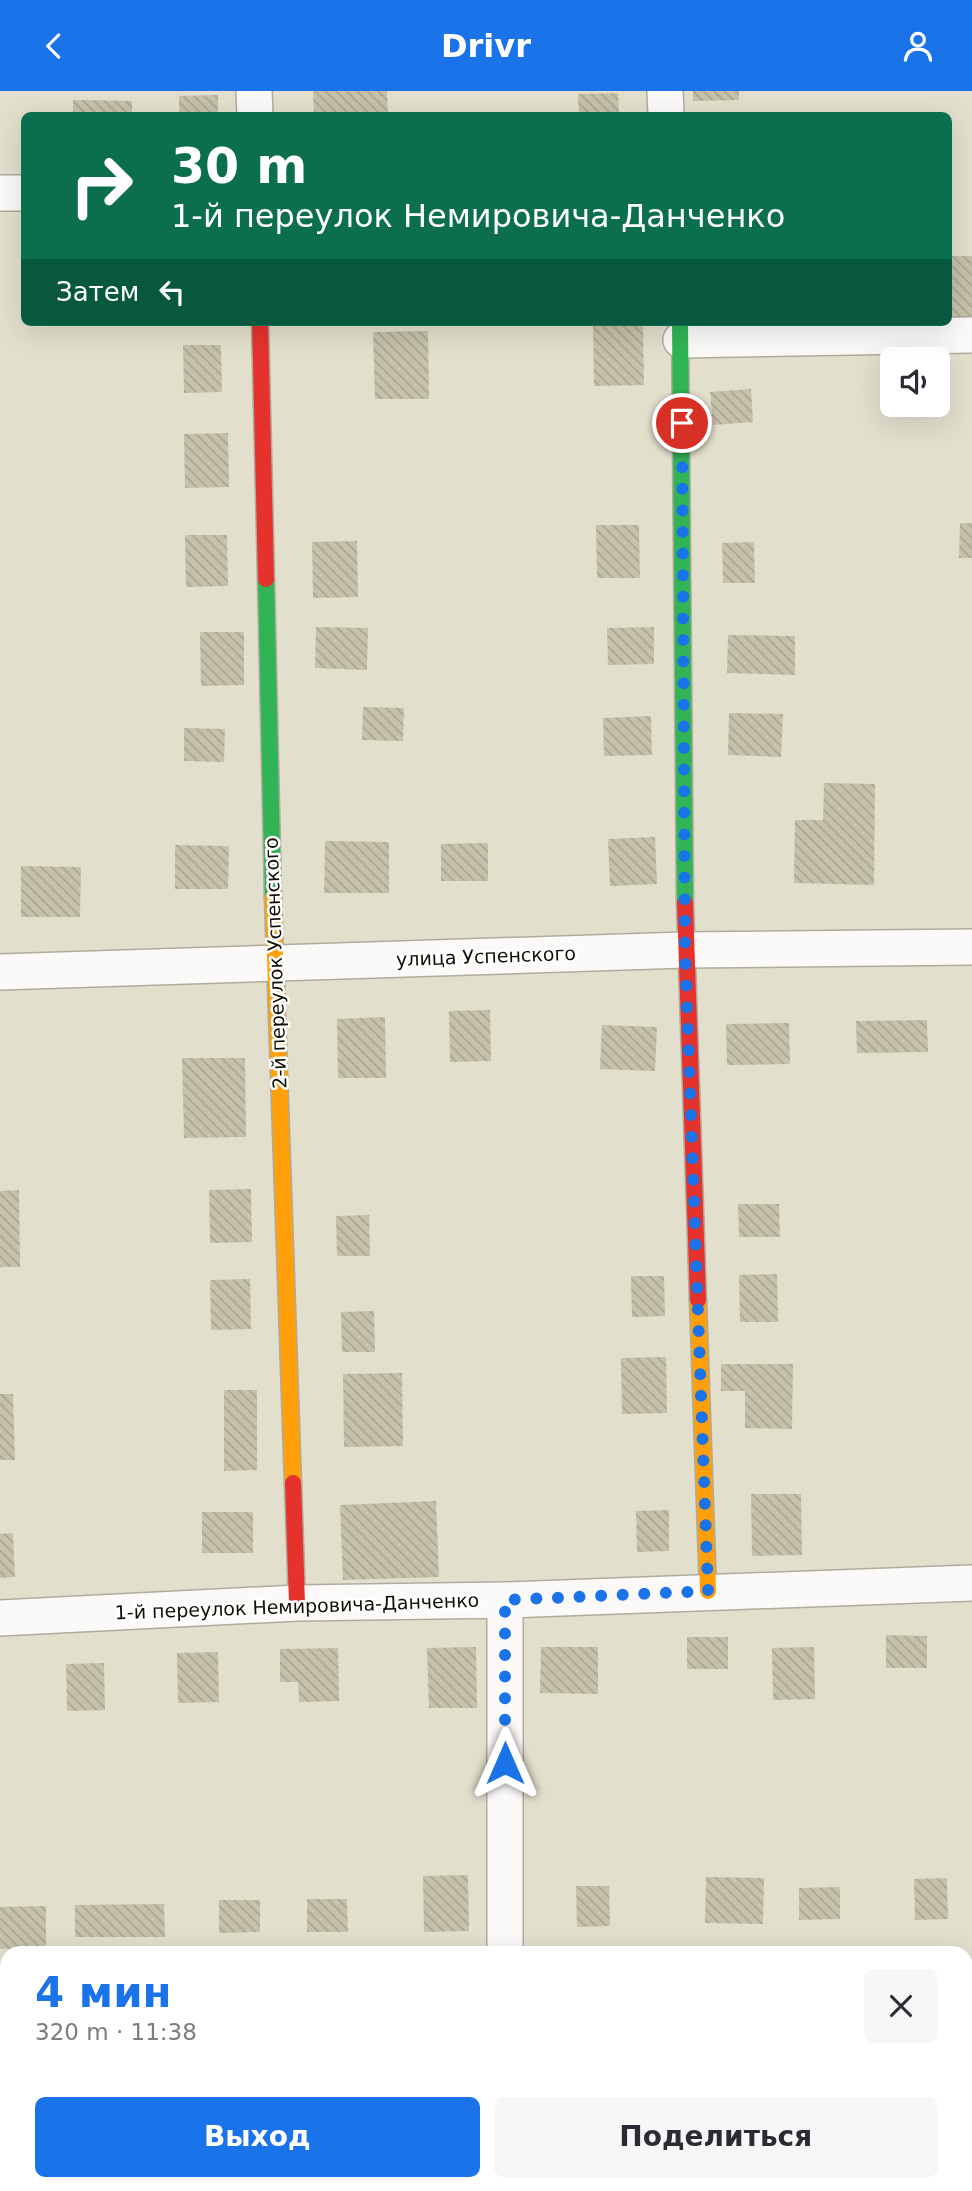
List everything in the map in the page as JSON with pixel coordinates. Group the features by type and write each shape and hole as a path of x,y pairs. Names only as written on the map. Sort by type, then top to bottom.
{"street":[{"path":"254,91 255,112"},
{"path":"665,91 666,112"},
{"path":"0,193 21,193"},
{"name":"2-й переулок Успенского","path":"260,326 274,962 297,1603"},
{"path":"708,1591 685,950 680,331 972,335"},
{"name":"улица Успенского","path":"0,972 685,950 972,947"},
{"name":"1-й переулок Немировича-Данченко","path":"0,1618 297,1603 505,1600 972,1583"},
{"path":"505,1600 505,1946"}],"building":[{"path":"313,91 387,91 388,112 314,112"},
{"path":"693,91 739,91 739,100 693,101"},
{"path":"618,93 619,112 579,112 578,94"},
{"path":"218,95 218,112 179,112 179,96"},
{"path":"73,100 132,101 132,112 73,112"},
{"path":"952,256 972,256 972,317 952,317"},
{"path":"593,326 643,326 644,385 594,386"},
{"path":"428,331 429,399 375,399 373,332"},
{"path":"183,345 221,345 222,392 184,393"},
{"path":"751,389 753,422 713,425 710,392"},
{"path":"228,433 229,487 185,488 184,434"},
{"path":"960,523 972,523 972,558 959,558"},
{"path":"596,525 639,525 640,578 597,578"},
{"path":"185,535 227,535 228,586 186,587"},
{"path":"357,541 358,597 313,598 312,542"},
{"path":"754,542 755,583 723,583 722,543"},
{"path":"316,627 368,628 367,670 315,668"},
{"path":"654,627 654,664 608,665 607,628"},
{"path":"200,632 244,632 244,685 201,686"},
{"path":"728,635 795,636 795,675 727,673"},
{"path":"363,707 404,708 403,741 362,740"},
{"path":"729,713 783,714 781,757 728,755"},
{"path":"651,716 652,755 604,756 603,718"},
{"path":"184,728 225,729 224,762 184,761"},
{"path":"824,783 875,784 874,885 794,883 795,820 823,820"},
{"path":"655,837 657,884 610,886 608,839"},
{"path":"325,841 389,842 389,893 324,893"},
{"path":"488,843 488,881 441,881 441,844"},
{"path":"175,845 229,846 228,889 175,889"},
{"path":"21,866 81,867 80,917 21,917"},
{"path":"490,1010 491,1061 450,1062 449,1011"},
{"path":"385,1017 386,1078 338,1078 337,1019"},
{"path":"927,1020 928,1052 857,1053 856,1021"},
{"path":"789,1023 790,1064 727,1065 726,1024"},
{"path":"602,1025 657,1027 655,1071 600,1069"},
{"path":"182,1058 245,1058 246,1137 184,1138"},
{"path":"251,1189 252,1242 210,1243 209,1190"},
{"path":"19,1190 20,1267 0,1267 0,1191"},
{"path":"738,1204 779,1204 780,1237 739,1237"},
{"path":"369,1215 370,1256 337,1256 336,1216"},
{"path":"777,1274 778,1322 740,1322 739,1275"},
{"path":"631,1276 664,1276 665,1316 632,1317"},
{"path":"250,1279 251,1329 211,1330 210,1280"},
{"path":"374,1311 375,1352 342,1352 341,1312"},
{"path":"666,1357 667,1413 622,1414 621,1358"},
{"path":"721,1364 793,1364 792,1429 745,1428 745,1391 721,1391"},
{"path":"402,1373 403,1446 344,1447 343,1374"},
{"path":"224,1390 257,1390 257,1470 224,1471"},
{"path":"0,1394 13,1394 15,1460 0,1460"},
{"path":"751,1494 801,1494 802,1555 752,1556"},
{"path":"436,1501 439,1577 343,1580 340,1505"},
{"path":"669,1510 669,1551 637,1552 636,1511"},
{"path":"202,1512 253,1512 253,1553 202,1553"},
{"path":"13,1533 15,1577 0,1578 0,1534"},
{"path":"886,1635 927,1636 927,1668 886,1668"},
{"path":"687,1637 728,1637 728,1669 687,1669"},
{"path":"476,1647 477,1708 429,1708 427,1648"},
{"path":"541,1647 598,1647 598,1694 540,1693"},
{"path":"814,1647 815,1699 773,1700 772,1648"},
{"path":"338,1648 339,1701 299,1702 298,1682 280,1682 280,1649"},
{"path":"218,1652 219,1702 178,1703 177,1653"},
{"path":"104,1663 105,1710 67,1711 66,1664"},
{"path":"468,1875 469,1931 424,1932 423,1876"},
{"path":"706,1877 764,1878 763,1924 705,1923"},
{"path":"947,1878 948,1919 915,1920 914,1879"},
{"path":"576,1886 609,1886 610,1926 577,1927"},
{"path":"840,1887 840,1919 799,1920 799,1888"},
{"path":"307,1899 347,1899 348,1932 307,1932"},
{"path":"219,1900 260,1900 260,1932 219,1933"},
{"path":"164,1904 165,1937 75,1937 75,1905"},
{"path":"46,1906 46,1946 0,1946 0,1907"}],"traffic: fast":[{"path":"680,326 685,903"},
{"path":"266,579 273,898"}],"traffic: slow":[{"path":"273,898 293,1483"},
{"path":"698,1300 708,1591"}],"traffic: jam":[{"path":"260,326 266,579"},
{"path":"685,903 698,1300"},
{"path":"293,1483 297,1603"}],"route":[{"path":"505,1763 505,1600 708,1591 685,950 682,423"}]}
